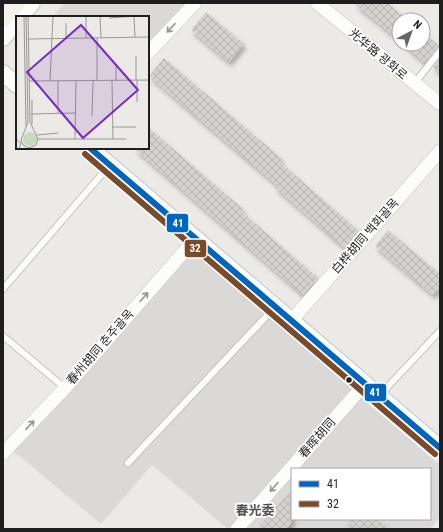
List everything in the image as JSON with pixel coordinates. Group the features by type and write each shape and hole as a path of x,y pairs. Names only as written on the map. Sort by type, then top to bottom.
{"main road":[{"path":"3,18 16,3"}],"street":[{"path":"21,16 32,3"},
{"path":"149,52 195,3"},
{"name":"光华路 광화로","path":"317,3 440,104"},
{"path":"3,38 16,22"},
{"path":"3,73 16,84"},
{"path":"91,149 440,448"},
{"name":"白桦胡同 백화골목","path":"291,321 440,151"},
{"name":"春州胡同 춘주골목","path":"3,453 65,388 195,239"},
{"name":"春晖胡同","path":"237,529 365,384"}],"lane":[{"path":"414,84 440,51"},
{"path":"3,289 110,165"},
{"path":"128,464 275,307"},
{"path":"379,396 440,331"},
{"path":"3,336 65,388"}],"shaded area":[{"path":"65,3 186,3 149,42 149,16 53,16"},
{"path":"194,250 352,388 228,529 152,465 101,524 12,450"},
{"path":"360,397 440,465 440,517 430,529 247,529 291,478 291,520 431,520 431,468 300,468"}],"building":[{"path":"354,3 388,3 399,12 391,12 391,33"},
{"path":"206,12 244,44 229,62 191,30"},
{"path":"431,39 440,47 424,62 412,52 431,52"},
{"path":"164,58 282,159 280,162 359,231 345,248 275,187 277,185 149,76"},
{"path":"440,58 440,73 433,67"},
{"path":"149,128 244,210 242,212 318,278 303,295 135,149 149,149"},
{"path":"388,230 440,274 440,287 433,295 375,246"},
{"path":"291,491 292,522 286,529 256,529"},
{"path":"346,520 378,520 389,529 356,529"}],"transit line":[{"name":"41","path":"91,149 440,448"},
{"name":"32","path":"85,154 435,454"}],"district":[{"name":"春光委","path":"255,510"}]}
